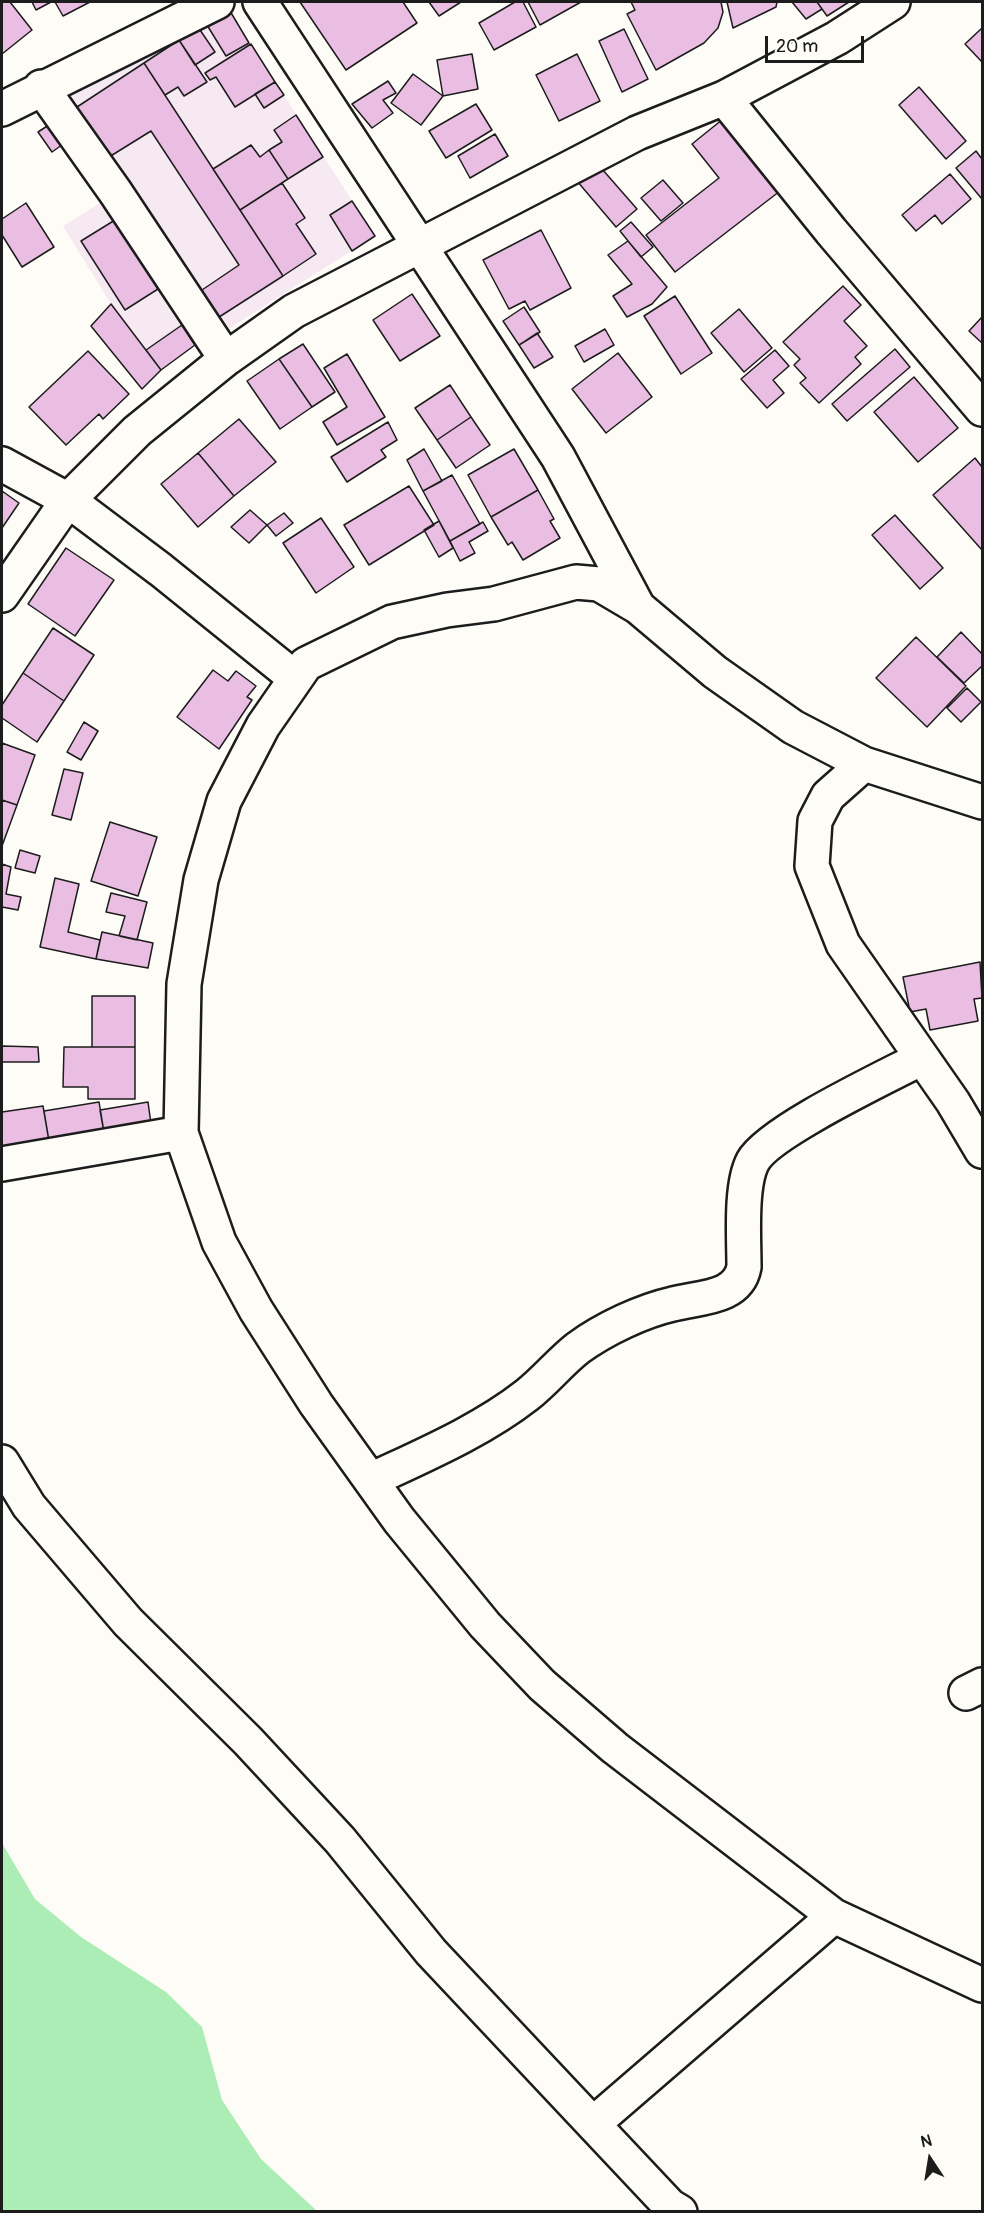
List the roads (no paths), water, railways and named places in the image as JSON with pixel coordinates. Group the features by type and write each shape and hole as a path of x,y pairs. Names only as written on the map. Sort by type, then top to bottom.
{"street":[{"path":"2,109 41,87 217,2"},
{"path":"260,2 422,246 558,457 638,607"},
{"path":"2,595 68,500 137,431 226,359 294,311 637,133 724,98 837,38 892,2"},
{"path":"41,87 116,193 226,359"},
{"path":"724,98 831,231 982,409"},
{"path":"2,464 68,500 161,570 295,678"},
{"path":"982,802 864,764 784,720 715,672 638,607 599,584 576,582 494,604 447,610 392,622 306,664 263,726 224,801 201,879 184,984 181,1133 219,1242 255,1310 316,1404 399,1520 485,1625 542,1685 615,1748 834,1916 982,1985"},
{"path":"864,764 828,796 815,821 812,866 843,944 953,1102 982,1152"},
{"path":"371,1480 456,1440 527,1395 579,1348 630,1320 671,1304 733,1288 742,1278 744,1267 745,1195 753,1161 777,1137 922,1058"},
{"path":"2,1164 181,1133"},
{"path":"2,1462 28,1506 128,1622 248,1741 340,1840 431,1952 670,2206 680,2211"},
{"path":"593,2124 834,1916"}]}
